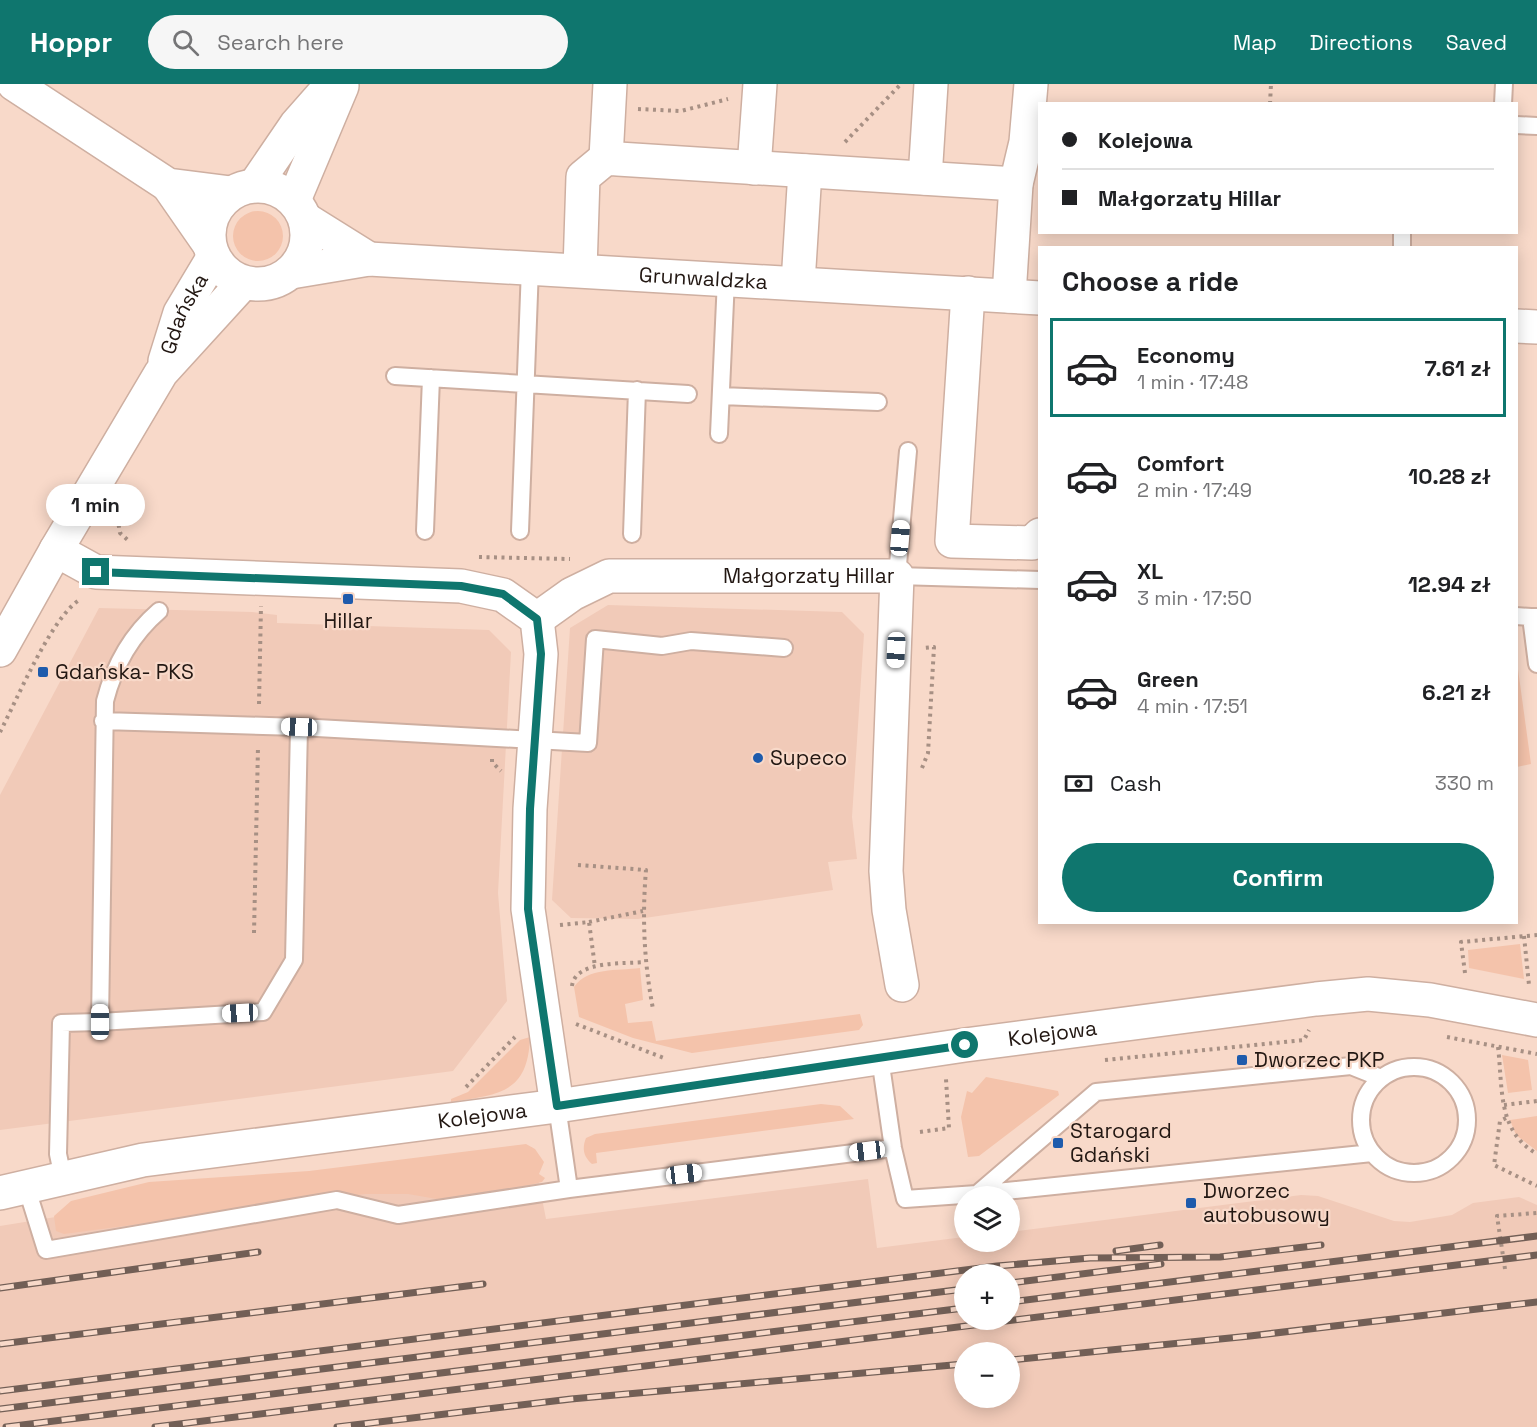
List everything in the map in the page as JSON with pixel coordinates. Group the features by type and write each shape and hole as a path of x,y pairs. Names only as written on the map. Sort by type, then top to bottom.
{"street":[{"path":"14,84 168,185 226,273 243,282 260,285 277,281 291,272 306,248 300,210 343,84"},
{"path":"211,251 213,215 220,202 243,189 332,84"},
{"path":"1024,297 1016,184 1026,142 1031,84"},
{"path":"925,178 931,85"},
{"path":"754,168 759,92"},
{"path":"606,158 609,95"},
{"path":"580,270 583,177 606,158 1016,184"},
{"path":"798,283 805,171"},
{"path":"168,185 243,189 276,188 300,210"},
{"name":"Grunwaldzka","path":"300,210 369,259"},
{"name":"Gdańska","path":"161,373 180,313 211,251"},
{"name":"Grunwaldzka","path":"291,272 369,259 1024,297"},
{"name":"Gdańska","path":"0,650 56,550 161,373 243,282"},
{"path":"968,293 952,540 1032,543 1038,537"},
{"path":"1518,326 1537,327"},
{"path":"56,550 96,572 461,586 503,594 537,619 541,654 530,809 528,909 557,1106"},
{"name":"Małgorzaty Hillar","path":"537,619 572,594 609,576 897,576 886,871 889,910 902,985"},
{"name":"Kolejowa","path":"13,1189 143,1160 557,1106 880,1058 1304,1000 1368,994 1430,1000 1537,1020"}],"lane":[{"path":"1503,102 1504,84"},
{"path":"1518,124 1537,126"},
{"path":"520,531 530,268"},
{"path":"719,434 726,279"},
{"path":"395,376 688,394"},
{"path":"425,531 431,378"},
{"path":"632,534 637,390"},
{"path":"721,396 878,402"},
{"path":"908,451 897,576 1038,580"},
{"path":"100,1022 103,721 109,685 116,667 136,636 159,611"},
{"path":"1528,617 1537,664"},
{"path":"103,721 299,727 588,743 595,639 662,646 691,641 784,648"},
{"path":"63,1178 58,1154 61,1023 263,1012 294,960 299,727"},
{"path":"880,1058 893,1148 905,1199 954,1196"},
{"path":"986,1186 1096,1092 1351,1066 1380,1078"},
{"path":"1417,1066 1436,1071 1452,1082 1462,1098 1467,1116 1465,1136 1456,1153 1442,1166 1424,1173 1404,1172 1386,1166 1372,1153 1362,1134 1361,1113 1367,1094 1380,1078 1397,1069 1417,1066"},
{"path":"557,1106 569,1189"},
{"path":"13,1189 46,1250 337,1200 398,1215 569,1189 893,1148"},
{"path":"1020,1190 1372,1153"}],"path":[{"path":"842,173 844,144 901,84 931,85"},
{"path":"1270,102 1272,84"},
{"path":"609,95 681,111 759,92"},
{"path":"115,503 120,532 135,547"},
{"path":"0,732 59,621 73,603 82,598"},
{"path":"918,649 934,647 928,753 920,774"},
{"path":"578,865 646,870 643,911 644,963 653,1009"},
{"path":"558,925 589,922 643,911"},
{"path":"589,922 595,967"},
{"path":"1465,974 1461,942 1537,935"},
{"path":"1524,936 1529,985"},
{"path":"571,994 573,980 584,969 644,963"},
{"path":"1498,1047 1506,1118 1512,1134 1524,1146 1537,1154"},
{"path":"1504,1105 1537,1101"},
{"path":"1506,1118 1500,1121 1494,1166 1537,1186"},
{"path":"1505,1269 1497,1216 1537,1213"}],"shaded area":[{"path":"258,211 272,215 279,222 283,236 279,250 272,257 258,261 244,257 237,250 233,236 237,222 244,215"},
{"path":"608,605 842,612 864,634 852,817 857,859 828,862 833,890 638,919 571,918 552,900 570,628"},
{"path":"99,608 252,612 277,615 277,623 489,630 511,652 498,893 507,1001 453,1071 0,1130 0,795"},
{"path":"1518,669 1531,764 1518,767"},
{"path":"1520,944 1524,979 1469,968 1468,950"},
{"path":"640,968 643,1000 625,1004 628,1023 652,1021 656,1041 860,1014 863,1025 859,1030 692,1053 633,1038 579,1017 574,987 580,981 587,976 604,971"},
{"path":"530,1037 524,1070 517,1081 497,1093 451,1102 451,1099 468,1092 520,1040"},
{"path":"1502,1055 1528,1060 1532,1090 1508,1093"},
{"path":"986,1077 1058,1091 1059,1095 979,1156 968,1157 961,1117 967,1091 972,1093"},
{"path":"821,1104 840,1106 854,1119 596,1153 597,1163 592,1164 584,1152 586,1138 595,1134"},
{"path":"1537,1116 1537,1151 1516,1135 1510,1120"},
{"path":"526,1144 535,1149 544,1162 539,1174 545,1178 542,1182 454,1202 408,1194 365,1194 64,1234 56,1231 54,1216 71,1201 149,1182 309,1171"},
{"path":"532,1147 546,1219 868,1179 877,1248 954,1238 954,1252 1020,1252 1020,1231 1301,1195 1318,1196 1394,1221 1410,1222 1452,1215 1473,1203 1519,1197 1537,1205 1537,1427 0,1427 0,1226 308,1176"}],"railway":[{"path":"1020,1301 1537,1236"},
{"path":"1116,1251 1160,1245"},
{"path":"0,1391 997,1266 1090,1258 1220,1257 1321,1245"},
{"path":"0,1288 258,1252"},
{"path":"155,1427 1537,1255"},
{"path":"1020,1282 1161,1264"},
{"path":"0,1344 483,1284"},
{"path":"0,1409 954,1290"},
{"path":"1020,1359 1250,1336 1537,1302"},
{"path":"6,1427 954,1309"},
{"path":"337,1427 571,1399 954,1365"}],"place":[{"name":"Hillar","path":"348,599"},
{"name":"Gdańska- PKS","path":"43,672"},
{"name":"Supeco","path":"758,758"},
{"name":"Dworzec PKP","path":"1242,1060"},
{"name":"Starogard Gdański","path":"1058,1143"},
{"name":"Dworzec autobusowy","path":"1191,1203"}],"route":[{"path":"96,572 461,586 503,594 537,619 541,654 530,809 528,909 557,1106 965,1045"}]}
